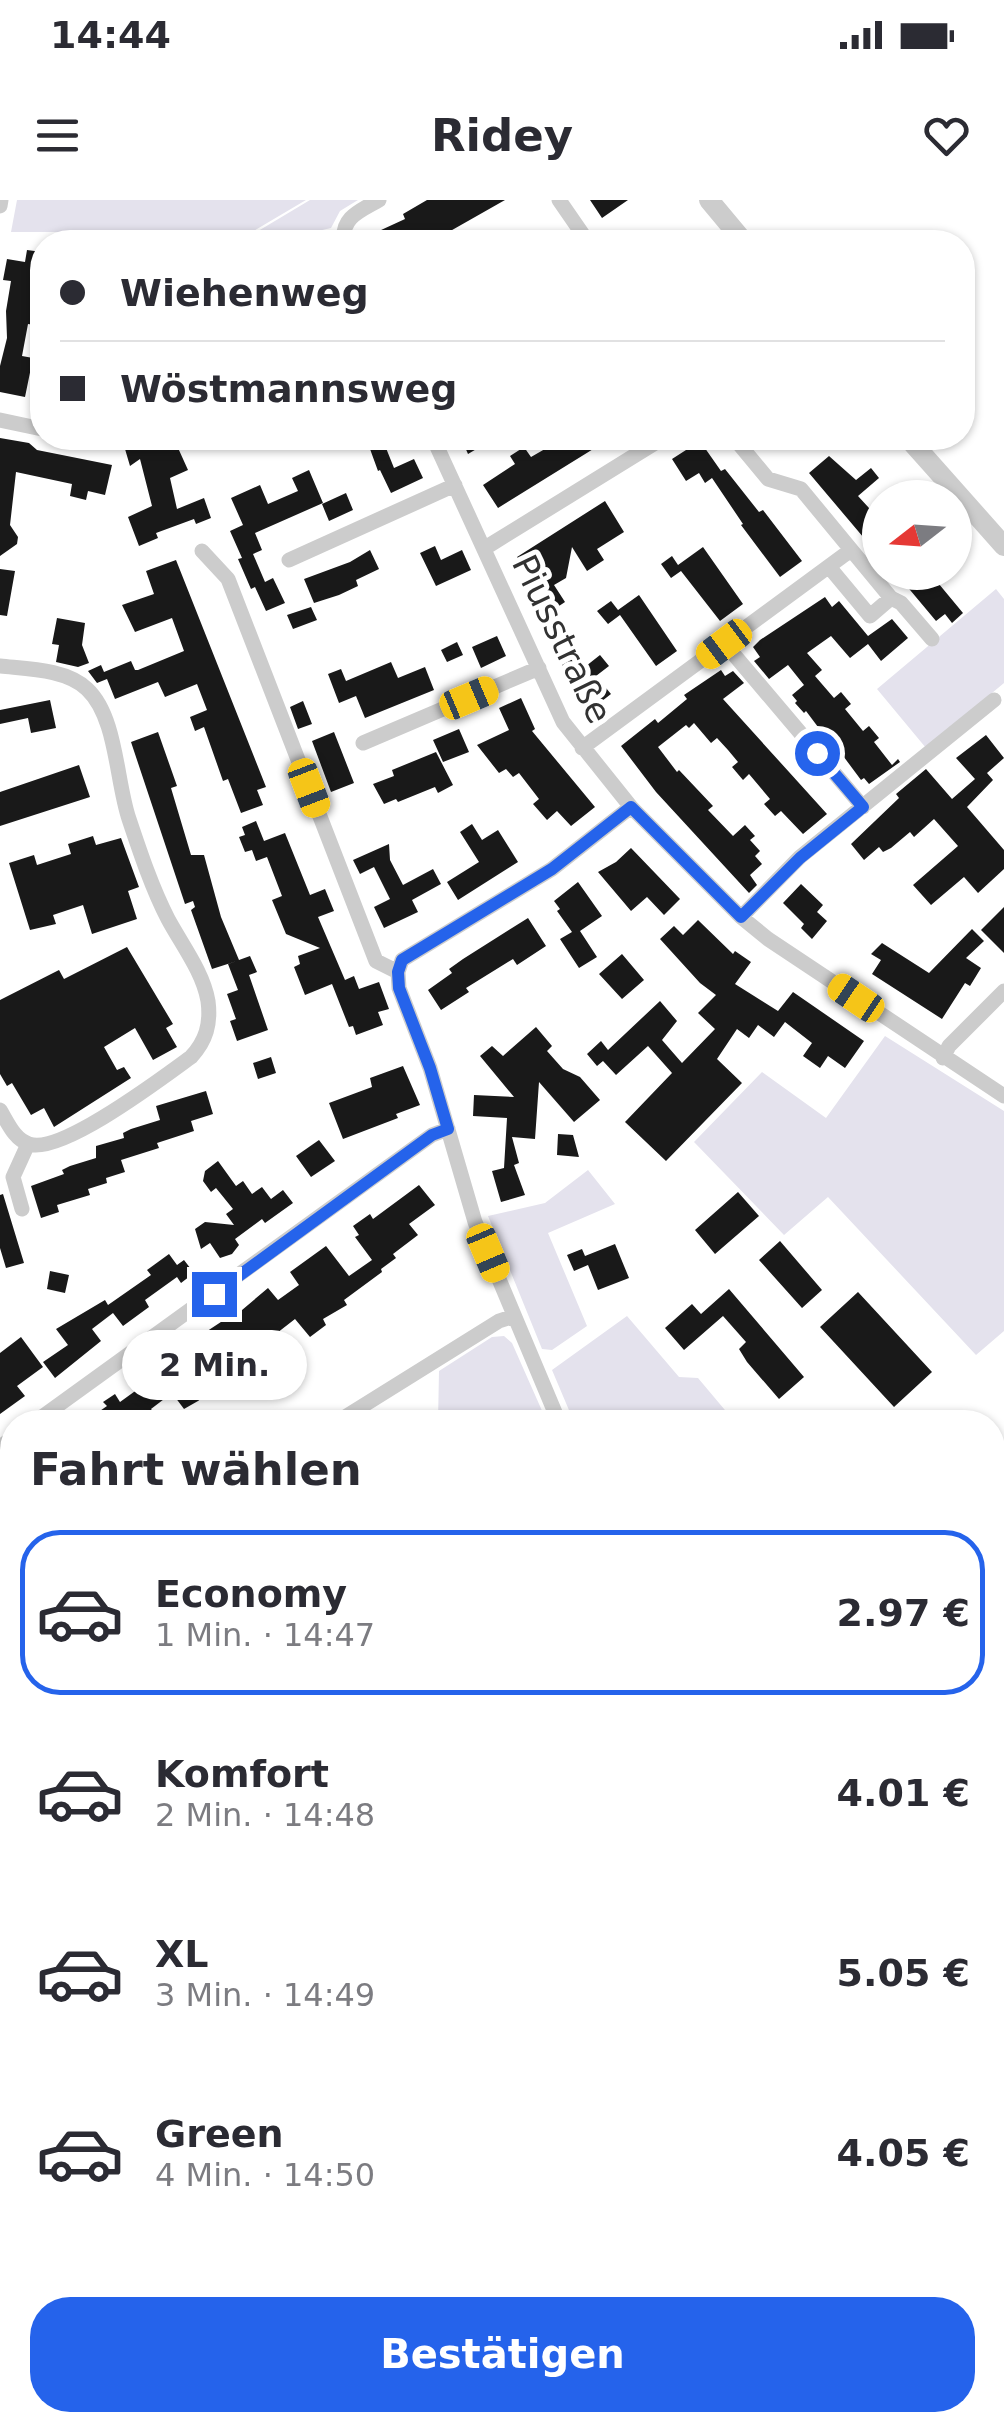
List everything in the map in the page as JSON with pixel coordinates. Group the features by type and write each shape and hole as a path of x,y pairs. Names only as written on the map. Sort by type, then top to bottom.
{"street":[{"path":"344,230 350,218 380,200"},
{"path":"559,200 580,230"},
{"path":"709,200 734,230"},
{"path":"0,420 30,426"},
{"name":"Piusstraße","path":"439,450 563,722 631,807 741,917 1004,1096"},
{"path":"485,548 644,450"},
{"path":"744,450 768,480 801,489 891,598 901,603 932,639"},
{"path":"919,450 1004,546"},
{"path":"289,560 455,485"},
{"path":"582,748 851,550"},
{"path":"202,551 228,579 376,962 398,972"},
{"path":"830,568 870,616 891,598"},
{"path":"724,644 863,807"},
{"path":"0,666 58,674 84,686 97,700 106,718 128,816 166,914 202,981 209,1010 206,1038 191,1058 68,1138 52,1145 28,1144 17,1138 0,1110"},
{"path":"363,743 539,668"},
{"path":"741,917 800,858 994,700"},
{"path":"554,1410 475,1222 430,1068 399,988 398,972 402,960 552,869 631,807"},
{"path":"944,1058 949,1046 1004,991"},
{"path":"52,1410 432,1135 448,1129"},
{"path":"22,1209 13,1178 28,1144"},
{"path":"356,1410 499,1321 514,1316"}],"shaded area":[{"path":"17,200 306,200 255,230 11,232"},
{"path":"310,200 358,200 340,211 331,228 260,230"},
{"path":"996,589 1004,599 1004,683 926,748 877,689"},
{"path":"885,1036 1004,1111 1004,1331 976,1355 828,1197 784,1235 694,1142 762,1072 826,1118"},
{"path":"588,1170 615,1204 548,1233 587,1326 552,1350 542,1349 488,1216 545,1203"},
{"path":"627,1316 679,1377 698,1378 725,1410 569,1410 552,1370"},
{"path":"504,1336 512,1343 542,1410 438,1410 439,1371 492,1337"}],"building":[{"path":"427,200 505,200 452,230 381,230 405,219 403,214"},
{"path":"590,200 628,200 602,218"},
{"path":"30,250 30,324 22,356 30,357 25,397 0,392 0,366 7,338 11,281 3,280 7,259 25,262"},
{"path":"0,438 29,443 30,450 112,465 105,495 88,491 86,500 70,496 72,484 16,472 10,525 18,537 17,544 0,556"},
{"path":"125,450 179,450 188,470 170,478 177,509 204,498 211,518 196,524 194,519 156,533 158,538 139,546 128,517 152,506 140,459 130,466"},
{"path":"370,450 387,450 394,468 414,459 423,478 391,493"},
{"path":"519,450 526,450 531,457 543,450 592,450 498,508 483,485 515,464 510,456"},
{"path":"686,450 706,450 759,512 763,510 802,561 780,577 712,478 705,483 699,473 686,481 672,459"},
{"path":"829,456 856,480 871,468 879,478 862,480 862,493 858,496 862,500 862,536 809,473"},
{"path":"309,470 323,503 255,533 262,550 253,554 265,582 273,578 285,603 266,611 238,559 242,558 230,531 243,525 231,498 260,485 268,504 298,491 292,478"},
{"path":"346,493 353,510 329,521 322,504"},
{"path":"605,501 624,532 597,549 604,560 587,571 572,547 566,578 554,585 565,602 550,612 517,557"},
{"path":"435,546 441,560 462,550 471,570 436,586 420,553"},
{"path":"703,547 743,604 720,621 681,571 671,578 661,564 672,556 678,565"},
{"path":"370,550 379,569 356,580 358,586 314,603 304,579"},
{"path":"176,560 266,787 257,790 263,805 241,813 228,779 223,781 204,727 195,731 190,717 207,710 197,684 165,697 158,682 115,699 107,679 97,683 88,671 101,665 104,672 131,661 138,670 184,651 172,618 135,632 122,605 154,594 146,571"},
{"path":"0,569 15,571 7,616 0,615"},
{"path":"910,590 944,590 963,613 952,623 945,614 936,621"},
{"path":"639,595 677,651 656,666 620,615 608,624 597,611 611,601 618,610"},
{"path":"825,597 832,607 839,601 868,636 892,619 908,638 881,661 868,644 850,658 831,636 807,653 822,670 815,676 834,698 841,692 851,704 845,709 863,731 869,726 879,738 874,742 892,765 898,759 900,762 869,784 864,778 861,780 806,711 795,703 792,695 804,685 788,665 769,679 754,661 760,657 753,647 760,640"},
{"path":"311,607 317,620 293,629 287,615"},
{"path":"57,618 85,623 82,645 89,663 78,667 56,662 59,645 52,644"},
{"path":"497,636 506,656 481,668 472,647"},
{"path":"457,642 463,655 447,662 441,650"},
{"path":"600,655 609,666 596,676 611,694 593,708 562,665 574,658 581,670"},
{"path":"391,662 398,678 425,667 434,690 365,718 356,696 339,703 328,674 341,669 346,681"},
{"path":"721,670 725,676 733,671 744,683 723,699 827,814 803,834 781,811 775,816 764,804 770,799 749,774 743,780 732,767 738,762 728,750 717,738 711,743 694,723 658,747 677,772 713,806 708,810 733,836 745,825 755,836 750,840 760,851 755,856 762,864 750,875 757,885 749,893 656,792 621,746 655,719 658,723 687,699 684,695"},
{"path":"521,698 535,729 532,731 595,807 571,826 557,811 547,820 533,804 539,799 519,773 513,777 506,769 499,773 477,745 509,730 499,708"},
{"path":"50,700 56,728 31,733 28,718 0,724 0,710"},
{"path":"303,701 312,724 298,729 290,707"},
{"path":"459,729 469,752 443,762 433,740"},
{"path":"158,732 177,786 171,788 191,855 204,855 221,917 239,960 250,956 257,972 249,975 268,1030 237,1041 230,1021 236,1019 227,994 238,990 228,964 237,961 212,969 191,910 195,907 193,901 185,904 131,742"},
{"path":"334,732 354,783 331,792 312,741"},
{"path":"986,735 1004,758 987,773 993,780 967,807 1004,850 1004,869 978,893 964,877 931,905 913,885 958,846 934,819 914,837 910,832 891,848 883,852 879,847 864,860 851,844 899,798 896,794 926,769 952,799 975,779 956,758"},
{"path":"436,752 453,785 438,793 435,787 384,804 373,784 394,776 392,770"},
{"path":"79,765 90,797 0,826 0,792"},
{"path":"256,821 264,841 285,833 310,895 325,889 334,911 318,917 345,980 354,976 359,989 379,982 389,1009 378,1012 383,1025 356,1035 332,984 305,995 294,967 300,964 298,956 320,948 286,934 272,900 282,896 267,857 256,861 252,850 245,852 239,837 245,835 242,827"},
{"path":"472,824 482,840 498,830 518,862 458,900 447,882 479,862 460,832"},
{"path":"93,836 96,845 121,838 139,887 128,891 137,919 92,934 83,905 53,915 56,924 30,930 9,863 34,855 37,865 71,854 68,844"},
{"path":"389,844 390,860 403,885 433,869 441,884 412,900 418,912 384,928 374,907 390,899 374,867 360,874 353,860"},
{"path":"631,848 680,899 664,915 647,897 631,911 598,872"},
{"path":"578,882 602,916 580,931 597,957 579,968 560,939 572,932 554,901"},
{"path":"801,884 823,905 817,912 827,921 812,939 801,928 804,924 783,903"},
{"path":"1004,907 1004,953 981,930"},
{"path":"528,918 546,946 517,965 513,959 466,988 469,992 441,1010 428,990 452,973 449,969"},
{"path":"698,920 733,954 735,951 751,962 735,984 778,1011 793,992 864,1041 845,1068 828,1056 820,1068 803,1056 812,1043 785,1022 774,1037 758,1025 749,1038 737,1029 717,1059 742,1083 666,1161 625,1122 672,1073 648,1046 616,1075 603,1061 597,1066 587,1054 601,1041 608,1050 660,1001 677,1021 662,1040 682,1063 715,1029 698,1013 716,995 660,939 674,926 683,935"},
{"path":"972,929 984,941 966,958 981,968 970,986 965,983 942,1019 872,974 881,960 871,954 882,943 929,973"},
{"path":"127,947 173,1024 166,1028 177,1047 153,1060 135,1028 104,1047 117,1070 124,1067 131,1078 54,1127 44,1108 31,1115 12,1083 7,1086 0,1074 0,1000 59,970 64,979"},
{"path":"622,954 644,980 622,999 599,974"},
{"path":"536,1027 552,1046 547,1051 563,1069 580,1077 600,1100 574,1122 539,1082 535,1139 512,1137 519,1163 514,1165 525,1195 501,1202 492,1171 504,1168 507,1118 473,1116 474,1095 514,1097 480,1056 492,1046 503,1056"},
{"path":"271,1057 276,1073 258,1079 253,1063"},
{"path":"403,1066 420,1105 396,1114 398,1118 343,1139 329,1103 372,1087 370,1078"},
{"path":"206,1091 213,1114 191,1121 194,1131 121,1160 125,1172 106,1178 107,1183 88,1189 90,1195 57,1205 59,1212 41,1218 31,1186 96,1158 96,1146 124,1138 123,1133 131,1129 160,1120 156,1106"},
{"path":"558,1134 573,1135 579,1157 557,1155"},
{"path":"319,1140 335,1161 311,1177 296,1156"},
{"path":"218,1161 236,1186 243,1181 252,1194 262,1187 271,1199 283,1190 293,1203 235,1239 239,1245 232,1254 220,1258 210,1243 201,1249 195,1229 205,1222 234,1225 226,1214 233,1209 216,1188 211,1192 203,1181 205,1171"},
{"path":"419,1185 435,1205 409,1224 418,1235 393,1254 396,1258 382,1272 344,1300 347,1305 323,1319 326,1325 310,1337 295,1319 268,1340 276,1350 262,1361 249,1337 224,1353 236,1373 184,1409 172,1393 152,1410 101,1410 107,1406 103,1402 115,1394 120,1402 185,1355 180,1349 227,1318 229,1321 268,1288 278,1300 299,1285 290,1272 326,1246 349,1276 372,1260 355,1237 359,1235 353,1226 370,1214 373,1219"},
{"path":"738,1192 759,1216 715,1254 695,1230"},
{"path":"3,1194 24,1263 6,1268 0,1248"},
{"path":"780,1241 822,1290 802,1308 759,1260"},
{"path":"615,1244 629,1278 598,1290 588,1265 574,1271 567,1255 582,1249 585,1256"},
{"path":"169,1254 177,1265 184,1260 194,1273 181,1283 177,1277 145,1300 149,1307 123,1326 113,1313 92,1329 101,1341 55,1378 43,1362 68,1345 56,1329 105,1300 108,1305 151,1275 147,1270"},
{"path":"50,1271 69,1275 65,1293 47,1289"},
{"path":"729,1289 804,1377 779,1399 747,1362 739,1349 746,1342 723,1316 684,1350 665,1328 692,1304 701,1314"},
{"path":"858,1292 932,1372 894,1407 820,1327"},
{"path":"21,1337 43,1367 17,1386 25,1396 6,1410 0,1410 0,1353"}],"route":[{"path":"214,1294 432,1135 448,1129 430,1068 399,988 402,960 552,869 631,807 741,917 800,858 863,807 817,753"}]}
